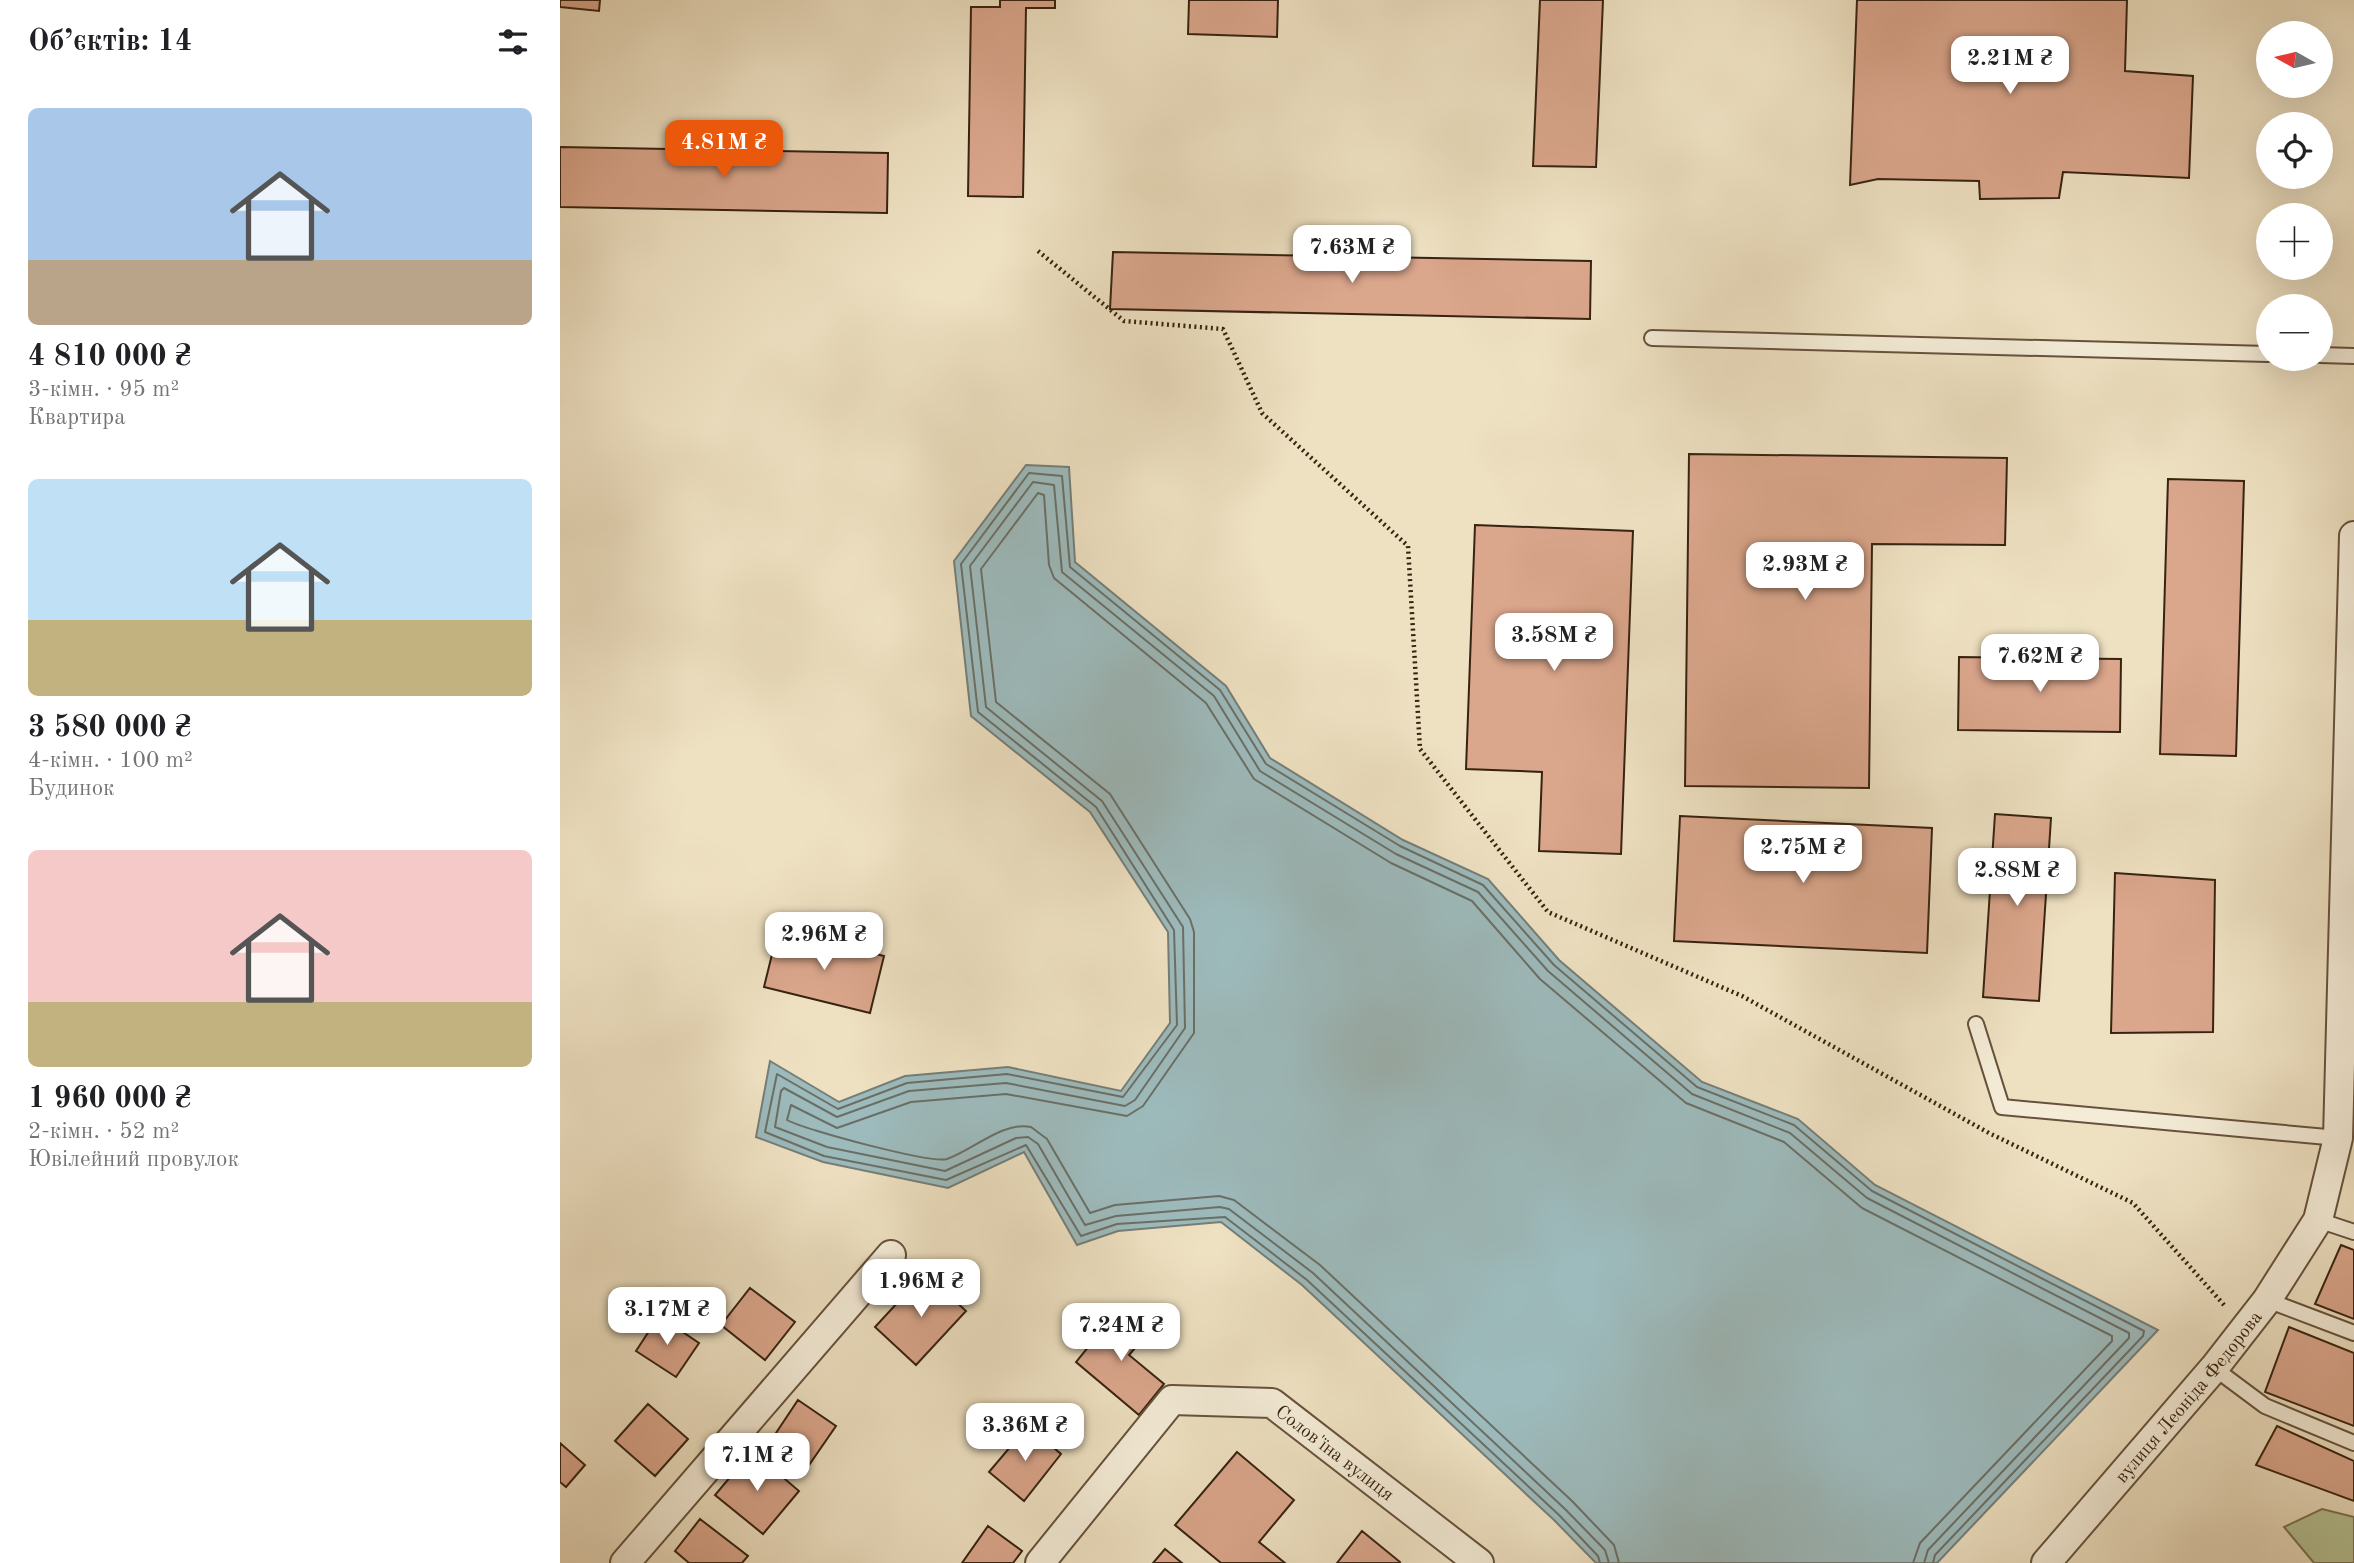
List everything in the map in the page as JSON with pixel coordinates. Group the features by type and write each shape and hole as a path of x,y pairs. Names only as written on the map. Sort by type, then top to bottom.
{"street":[{"name":"вулиця Леоніда Федорова","path":"2046,1563 2246,1329 2318,1220 2338,1138 2354,536"},
{"path":"625,1563 891,1255"},
{"name":"Солов'їна вулиця","path":"1040,1563 1172,1400 1272,1403 1479,1563"}],"lane":[{"path":"1652,338 2256,354"},
{"path":"2333,355 2354,356"},
{"path":"1976,1024 2001,1107 2338,1138"},
{"path":"2318,1220 2354,1232"},
{"path":"2267,1300 2354,1333"},
{"path":"2214,1368 2265,1406 2354,1443"}],"path":[{"path":"1038,251 1124,321 1223,329 1262,413 1408,546 1420,749 1549,912 1742,996 1989,1133 2133,1203 2246,1329"}],"green space":[{"path":"2322,1509 2354,1517 2354,1563 2314,1563 2284,1527"}],"water":[{"path":"1026,465 1069,467 1075,562 1226,686 1270,758 1403,840 1488,879 1559,960 1702,1082 1798,1119 1875,1185 2158,1330 1937,1563 1596,1563 1554,1520 1302,1285 1221,1222 1118,1231 1077,1245 1024,1152 948,1188 823,1162 756,1137 770,1061 839,1102 905,1076 1008,1067 1121,1091 1170,1023 1168,932 1090,812 971,716 954,561"}],"building":[{"path":"560,0 600,0 599,11 560,7"},
{"path":"1000,0 1055,0 1055,8 1026,8 1023,197 968,196 971,7 1000,7"},
{"path":"1189,0 1278,0 1277,37 1188,34"},
{"path":"1540,0 1603,0 1596,167 1533,166"},
{"path":"1857,0 2127,0 2125,71 2193,76 2189,178 2063,172 2059,198 1980,199 1979,181 1878,179 1850,185"},
{"path":"560,147 888,153 887,213 560,207"},
{"path":"1113,252 1591,261 1590,319 1110,309"},
{"path":"1689,454 2007,458 2005,545 1872,544 1869,788 1685,786"},
{"path":"2168,479 2244,481 2236,756 2160,754"},
{"path":"1475,525 1633,531 1621,854 1539,851 1542,772 1466,769"},
{"path":"1959,657 2121,659 2120,732 1958,730"},
{"path":"1995,814 2051,818 2039,1001 1983,997"},
{"path":"1680,816 1932,828 1927,953 1674,941"},
{"path":"2115,873 2215,880 2213,1032 2111,1033"},
{"path":"778,930 884,956 870,1013 764,987"},
{"path":"2341,1245 2354,1250 2354,1319 2315,1304"},
{"path":"925,1273 966,1311 916,1365 875,1327"},
{"path":"750,1288 795,1322 765,1360 721,1325"},
{"path":"1119,1309 1148,1333 1129,1355 1164,1384 1139,1415 1076,1362"},
{"path":"659,1316 699,1343 676,1377 636,1351"},
{"path":"2289,1327 2354,1353 2354,1426 2265,1392"},
{"path":"798,1400 836,1426 809,1465 772,1439"},
{"path":"648,1404 688,1439 655,1476 615,1441"},
{"path":"1028,1426 1061,1454 1024,1501 989,1472"},
{"path":"2277,1426 2354,1461 2354,1501 2256,1465"},
{"path":"560,1443 585,1465 566,1487 560,1482"},
{"path":"752,1451 799,1491 763,1534 715,1495"},
{"path":"1237,1452 1294,1500 1259,1542 1285,1563 1221,1563 1175,1525"},
{"path":"700,1519 748,1556 742,1563 689,1563 675,1551"},
{"path":"988,1526 1022,1551 1013,1563 962,1563"},
{"path":"1362,1531 1400,1562 1337,1563"},
{"path":"1165,1549 1182,1563 1153,1563"}]}
